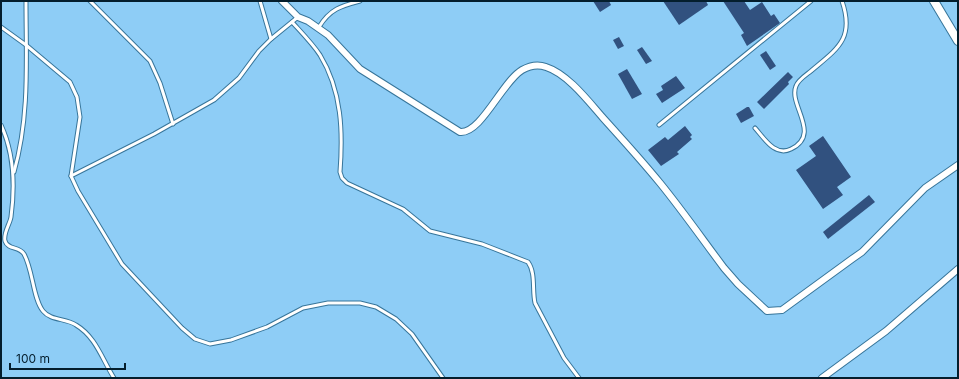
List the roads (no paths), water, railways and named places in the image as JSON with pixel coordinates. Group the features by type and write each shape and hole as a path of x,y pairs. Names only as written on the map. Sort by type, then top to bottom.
{"street":[{"path":"282,1 298,17 319,27 360,69 460,132 468,131 478,124 506,84 518,72 526,67 539,65 560,74 581,92 641,159 729,273 767,311 782,310 852,260 925,188 958,165"},
{"path":"934,1 958,41"},
{"path":"822,378 886,331 958,269"}],"lane":[{"path":"26,1 26,106 21,147 13,173 11,219 5,238 10,247 19,249 24,254 28,263 39,304 44,312 48,316 74,324 83,330 94,341 114,378"},
{"path":"90,1 150,60 160,83 173,124"},
{"path":"260,1 271,39"},
{"path":"319,27 329,13 345,5 360,1"},
{"path":"659,125 811,1"},
{"path":"755,128 770,145 778,150 786,151 794,148 802,138 804,127 796,101 796,86 803,77 841,45 845,37 846,23 842,1"},
{"path":"72,176 173,124 214,100 239,78 259,51 271,39 298,17"},
{"path":"292,22 320,55 336,93 341,130 340,172 342,178 356,187 403,209 430,231 482,244 528,262 531,266 535,303 564,358 579,378"},
{"path":"1,27 26,45 70,82 77,97 80,117 72,176 78,191 122,264 182,328 195,339 210,344 231,340 267,327 303,308 328,303 360,303 376,307 396,319 412,334 443,378"},
{"path":"1,125 4,132 13,173"}]}
